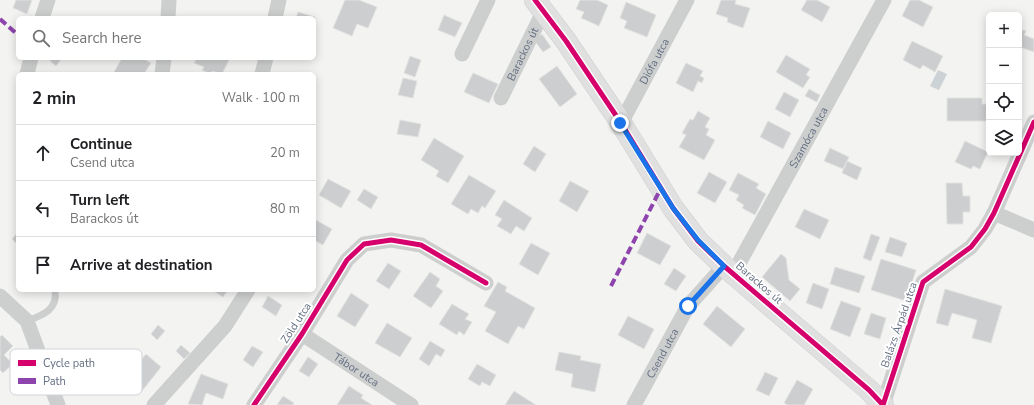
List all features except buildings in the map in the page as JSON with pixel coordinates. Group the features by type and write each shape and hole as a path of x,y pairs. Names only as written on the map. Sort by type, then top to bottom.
{"street":[{"path":"43,16 48,0"},
{"path":"168,16 169,0"},
{"path":"275,16 279,0"},
{"path":"462,54 488,0"},
{"name":"Diófa utca","path":"620,123 687,0"},
{"name":"Szamóca utca","path":"728,270 884,0"},
{"name":"Barackos út","path":"539,5 620,123 673,208 698,240 728,270 869,390 883,405"},
{"name":"Barackos út","path":"501,98 539,5"},
{"path":"28,72 30,60"},
{"path":"162,72 164,60"},
{"path":"262,72 266,60"},
{"name":"Balázs Árpád utca","path":"883,405 923,282 970,247 985,229 994,213 1034,122"},
{"path":"994,213 1034,230"},
{"name":"Zöld utca","path":"254,405 302,334 347,260 364,244 391,240 421,245 486,283"},
{"name":"Csend utca","path":"634,405 688,306 728,270"},
{"path":"154,405 225,326 247,292"},
{"path":"0,296 27,321 37,349"},
{"name":"Tábor utca","path":"302,334 411,405"},
{"path":"54,395 58,405"}],"lane":[{"path":"27,321 48,312 55,305 55,292"}],"shaded area":[{"path":"938,70 947,74 939,90 930,86"}],"marked path":[{"path":"0,19 16,33"},
{"path":"611,286 660,190"}],"cycle path":[{"path":"535,0 566,41 621,123 673,208 698,241 724,266 869,390 883,405"},
{"path":"883,405 923,282 971,247 985,229 994,213 1034,122"},
{"path":"254,405 302,334 347,260 364,244 391,240 421,245 486,283"}],"route":[{"path":"620,123 660,190 673,208 698,240 724,266 688,306"}]}
